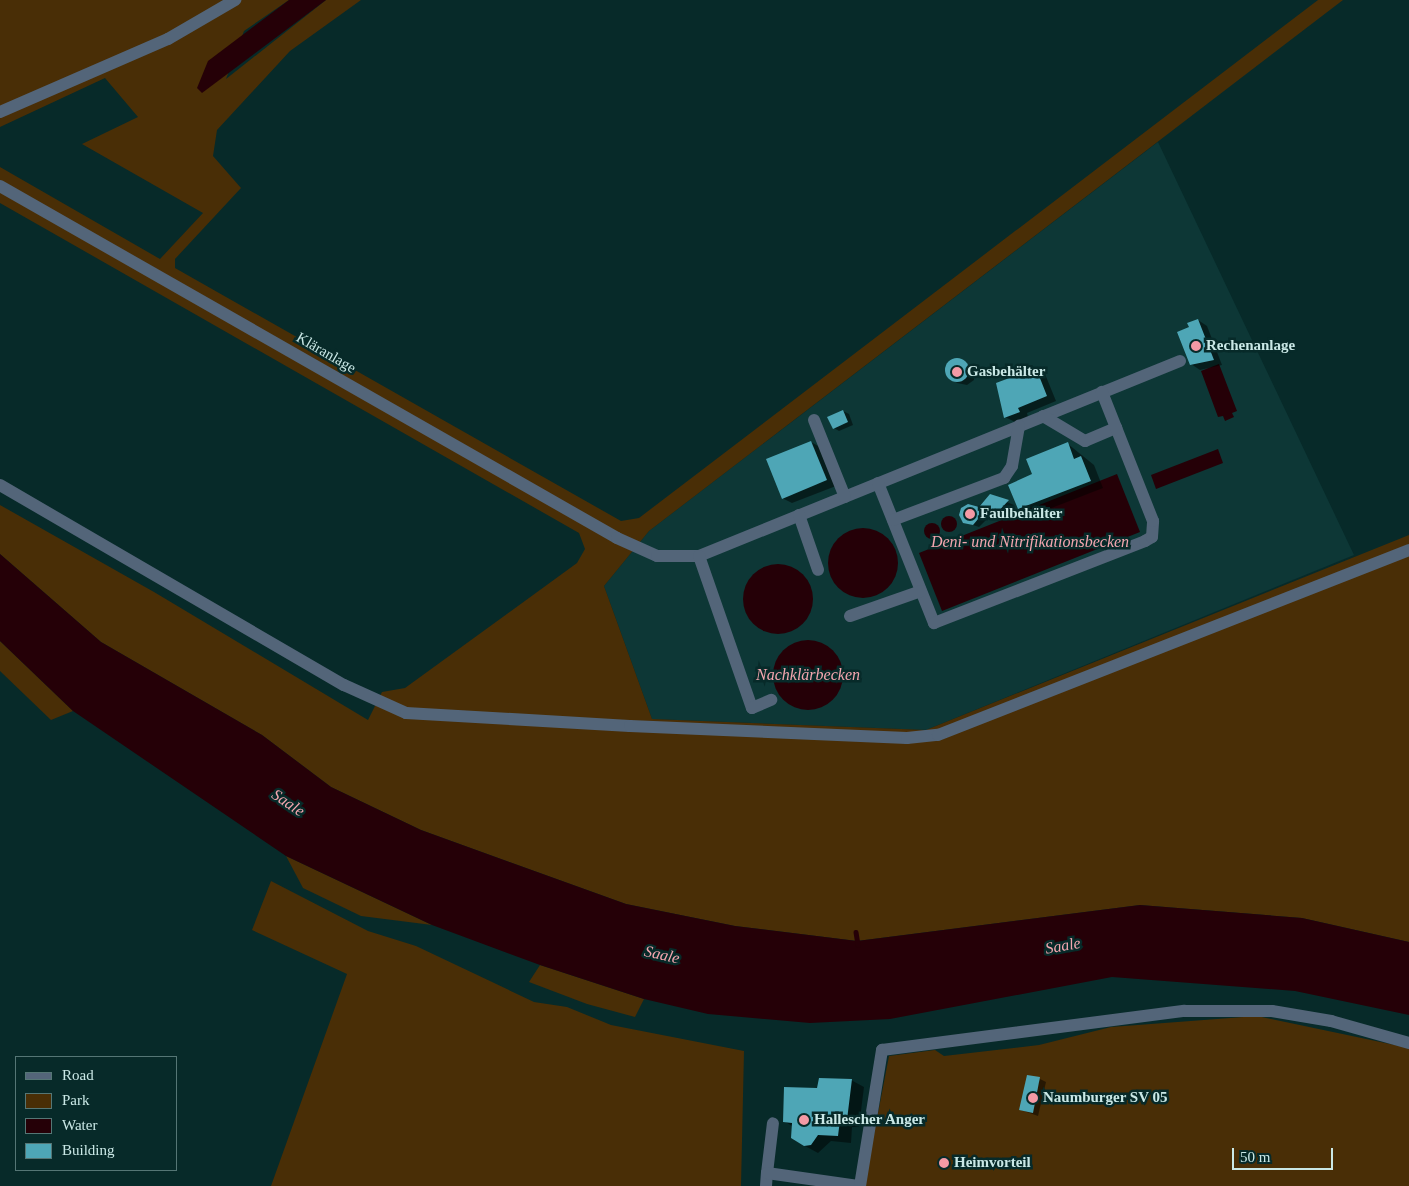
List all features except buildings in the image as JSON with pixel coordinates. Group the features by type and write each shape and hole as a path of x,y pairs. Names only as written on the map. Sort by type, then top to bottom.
{"street":[{"path":"0,112 168,39 235,0"},
{"name":"Kläranlage","path":"0,186 636,547 657,556 699,556"},
{"path":"771,700 752,708 699,556 1180,361"},
{"path":"878,483 934,623 1152,537 1153,522 1102,392"},
{"path":"1043,416 1085,441 1116,428"},
{"path":"814,420 845,497"},
{"path":"893,520 1004,478 1012,466 1019,426"},
{"path":"0,485 344,685 406,713 630,726 907,738 938,735 1409,550"},
{"path":"799,516 818,570"},
{"path":"850,616 921,591"},
{"path":"773,1123 766,1180 859,1186 882,1050 1184,1011 1272,1011 1331,1021 1409,1042"}],"shaded area":[{"path":"1158,142 1354,555 926,730 652,719 604,586 649,531"}],"green space":[{"path":"0,0 289,0 244,31 226,79 326,0 361,0 290,51 217,130 213,156 241,188 175,259 175,268 621,521 639,518 1318,0 1343,0 649,531 604,586 652,719 926,730 1409,535 1409,942 1302,918 1140,905 857,941 735,926 626,904 421,830 331,787 262,735 101,642 0,554 0,505 154,592 368,720 382,692 405,688 577,563 585,549 579,533 0,203 0,167 160,259 203,213 82,144 138,117 105,78 0,127"},
{"path":"0,641 73,711 51,720 0,671"},
{"path":"286,856 432,925 361,916 303,888"},
{"path":"271,881 368,931 416,946 534,1002 567,1007 611,1025 744,1051 741,1186 271,1186 347,974 252,930"},
{"path":"540,965 644,999 635,1017 587,1004 529,982"},
{"path":"1257,1016 1409,1048 1409,1186 864,1186 889,1056 935,1050 944,1056 1039,1045 1111,1027"}],"water":[{"path":"289,0 326,0 202,93 197,88 208,61"},
{"path":"1219,364 1237,411 1232,413 1234,417 1225,421 1223,416 1218,417 1201,371"},
{"path":"1218,449 1223,463 1156,489 1151,475"},
{"name":"Deni- und Nitrifikationsbecken","path":"1117,474 1140,532 942,611 919,553"},
{"path":"946,516 952,516 957,521 955,530 946,532 941,527 941,521"},
{"path":"929,523 935,523 940,528 938,537 929,539 924,534 924,528"},
{"path":"870,528 883,534 892,543 896,549 898,563 896,577 888,588 877,596 856,598 849,596 838,588 830,577 828,556 830,549 838,538 849,530"},
{"name":"Saale","path":"0,554 101,642 262,735 331,787 421,830 626,904 735,926 857,941 1140,905 1302,918 1409,942 1409,1015 1295,991 1112,977 890,1019 810,1023 708,1014 644,999 540,965 432,925 286,856 73,711 0,641"},
{"name":"Nachklärbecken","path":"778,564 791,567 803,574 810,586 813,599 810,612 803,624 791,631 778,634 765,631 753,624 746,612 743,599 746,586 753,574 765,567"},
{"name":"Nachklärbecken","path":"808,640 821,643 833,650 840,662 843,675 840,688 833,700 821,707 808,710 795,707 783,700 776,688 773,675 776,662 783,650 795,643"}],"waterway":[{"path":"856,932 858,945"}],"place":[{"name":"Rechenanlage","path":"1196,346"},
{"name":"Gasbehälter","path":"957,372"},
{"name":"Faulbehälter","path":"970,514"},
{"name":"Naumburger SV 05","path":"1033,1098"},
{"name":"Hallescher Anger","path":"804,1120"},
{"name":"Heimvorteil","path":"944,1163"}]}
